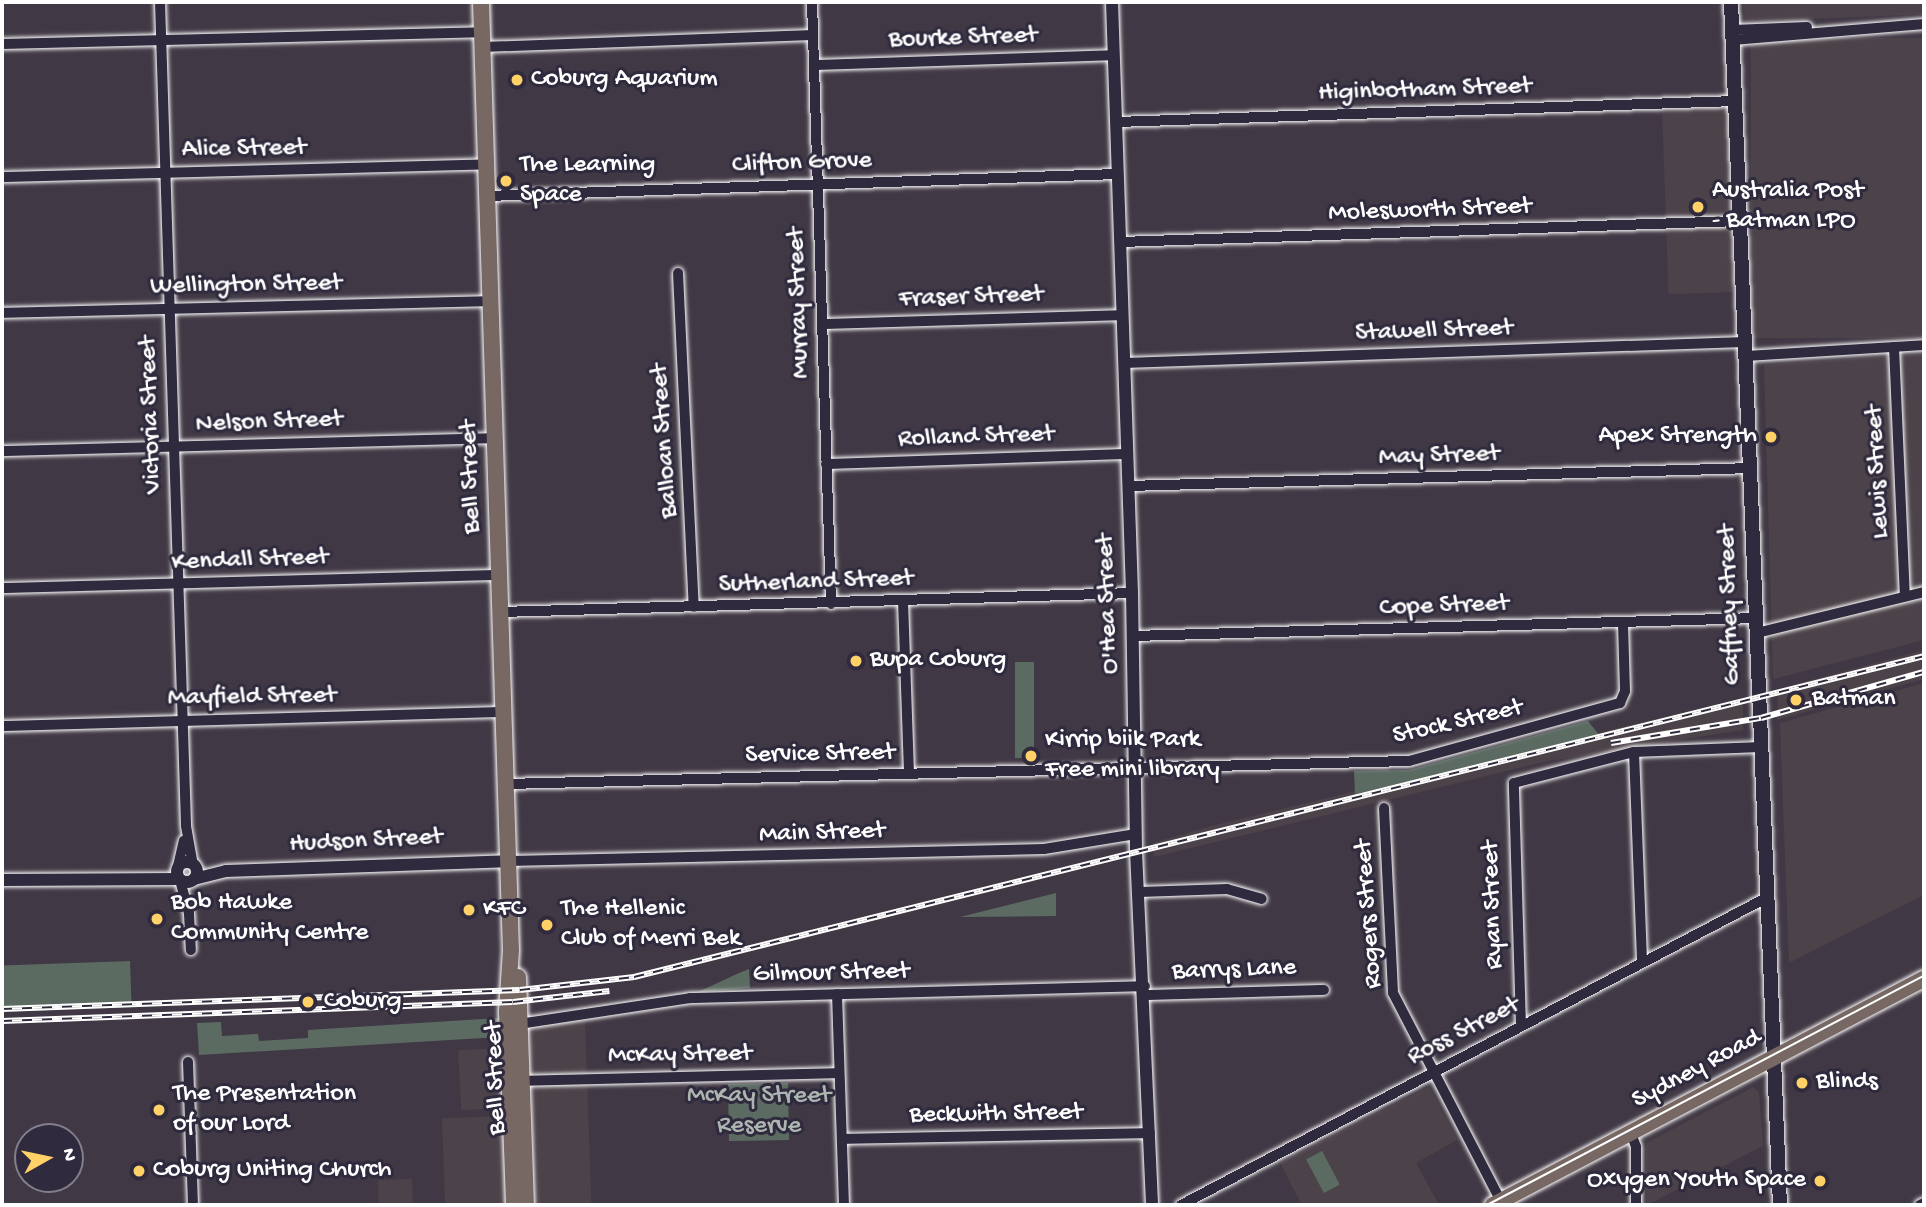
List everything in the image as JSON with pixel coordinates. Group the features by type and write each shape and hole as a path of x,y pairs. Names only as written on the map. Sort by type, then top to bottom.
{"highway":[{"name":"Bell Street","path":"481,2 512,950 519,1024 526,1205"},
{"name":"Bell Street","path":"512,950 508,1012 514,1205"},
{"name":"Sydney Road","path":"1497,1203 1924,979"}],"main road":[{"name":"Gaffney Street","path":"1731,2 1780,1205"}],"street":[{"name":"Victoria Street","path":"160,2 186,826 194,864"},
{"name":"Murray Street","path":"812,2 831,604"},
{"name":"O'Hea Street","path":"1111,2 1132,593 1136,834 1145,990 1152,1205"},
{"path":"1732,35 1924,24"},
{"path":"2,44 161,40 813,36"},
{"name":"Bourke Street","path":"814,65 1114,55"},
{"name":"Higinbotham Street","path":"1116,122 1735,100"},
{"name":"Alice Street","path":"2,177 486,164"},
{"name":"Clifton Grove","path":"487,196 1118,174"},
{"name":"Molesworth Street","path":"1120,242 1740,221"},
{"name":"Balloan Street","path":"678,273 694,607"},
{"name":"Wellington Street","path":"2,313 491,301"},
{"name":"Fraser Street","path":"822,324 1122,314"},
{"name":"Stawell Street","path":"1124,363 1924,345"},
{"name":"Lewis Street","path":"1894,347 1905,596"},
{"name":"Nelson Street","path":"2,451 495,438"},
{"name":"Rolland Street","path":"826,464 1127,454"},
{"name":"May Street","path":"1128,486 1751,468"},
{"name":"Kendall Street","path":"2,588 499,575"},
{"path":"1757,633 1924,592"},
{"name":"Sutherland Street","path":"500,612 1132,593"},
{"path":"903,601 909,774"},
{"name":"Cope Street","path":"1133,636 1756,618"},
{"name":"Stock Street","path":"1136,768 1409,761 1615,705 1624,697 1623,622"},
{"name":"Mayfield Street","path":"2,726 504,712"},
{"path":"1642,962 1634,752 1760,747"},
{"name":"Ryan Street","path":"1521,1026 1514,783 1634,752"},
{"name":"Service Street","path":"506,783 1136,768"},
{"name":"Rogers Street","path":"1384,808 1392,987 1497,1203"},
{"name":"Victoria Street","path":"186,826 178,873 189,914"},
{"name":"Main Street","path":"509,861 1044,849 1136,834"},
{"name":"Hudson Street","path":"178,873 194,880 226,871 509,861"},
{"path":"194,864 194,880"},
{"name":"Hudson Street","path":"178,873 194,864 226,871"},
{"path":"2,880 178,873"},
{"name":"Victoria Street","path":"191,950 189,914 194,880"},
{"path":"1140,892 1227,888 1262,899"},
{"name":"Ross Street","path":"1181,1205 1433,1070 1768,897"},
{"name":"Barrys Lane","path":"1145,990 1324,989"},
{"name":"Gilmour Street","path":"519,1024 690,998 1145,990"},
{"path":"837,994 844,1205"},
{"path":"188,1062 192,1205"},
{"name":"McKay Street","path":"521,1081 839,1073"},
{"name":"Beckwith Street","path":"842,1139 1150,1133"},
{"path":"1631,1133 1636,1147 1636,1205"},
{"path":"1920,1205 1924,1203"}],"shaded area":[{"path":"1744,2 1924,2 1924,14 1745,22"},
{"path":"1751,38 1924,38 1924,338 1751,338"},
{"path":"1727,107 1733,292 1668,294 1662,109"},
{"path":"1924,354 1924,640 1773,679 1764,365"},
{"path":"1924,650 1924,679 1777,720 1778,689"},
{"path":"1924,683 1924,895 1789,963 1780,723"},
{"path":"1743,698 1743,730 1548,761 1154,857 1153,843 1211,826"},
{"path":"585,1021 591,1205 535,1205 529,1023"},
{"path":"501,1048 504,1108 461,1110 458,1050"},
{"path":"1429,1087 1457,1140 1416,1163 1439,1205 1302,1205 1280,1163"},
{"path":"1753,1087 1759,1092 1763,1146 1647,1205 1646,1143"},
{"path":"505,1116 508,1205 445,1205 442,1118"},
{"path":"412,1179 413,1205 379,1205 378,1180"}],"green space":[{"path":"1015,662 1034,662 1034,758 1015,758"},
{"path":"1588,721 1600,736 1355,794 1354,771 1409,770"},
{"path":"1056,893 1056,916 960,917"},
{"path":"130,961 132,1007 4,1011 2,965"},
{"path":"749,969 750,988 698,992 739,973"},
{"path":"498,1018 500,1037 199,1055 197,1023 221,1022 222,1036 258,1034 259,1041 308,1038 308,1030"},
{"name":"McKay Street Reserve","path":"788,1083 789,1140 729,1141 728,1084"},
{"path":"1322,1151 1340,1185 1324,1193 1306,1159"}],"tram line":[{"path":"1487,1205 1924,976"}],"railway":[{"path":"2,1009 520,990 634,977 1924,656"},
{"path":"1611,743 1761,718 1924,672"},
{"path":"2,1021 513,1002 609,991"}],"place":[{"name":"Coburg Aquarium","path":"517,80"},
{"name":"The Learning Space","path":"506,181"},
{"name":"Australia Post - Batman LPO","path":"1698,207"},
{"name":"Apex Strength","path":"1771,437"},
{"name":"Bupa Coburg","path":"856,661"},
{"name":"Batman","path":"1796,700"},
{"name":"Kirrip biik Park Free mini library","path":"1031,756"},
{"name":"KFC","path":"469,910"},
{"name":"Bob Hawke Community Centre","path":"157,919"},
{"name":"The Hellenic Club of Merri Bek","path":"547,925"},
{"name":"Coburg","path":"308,1002"},
{"name":"Blinds","path":"1802,1083"},
{"name":"The Presentation of our Lord","path":"159,1110"},
{"name":"Coburg Uniting Church","path":"139,1171"},
{"name":"Oxygen Youth Space","path":"1820,1181"}]}
